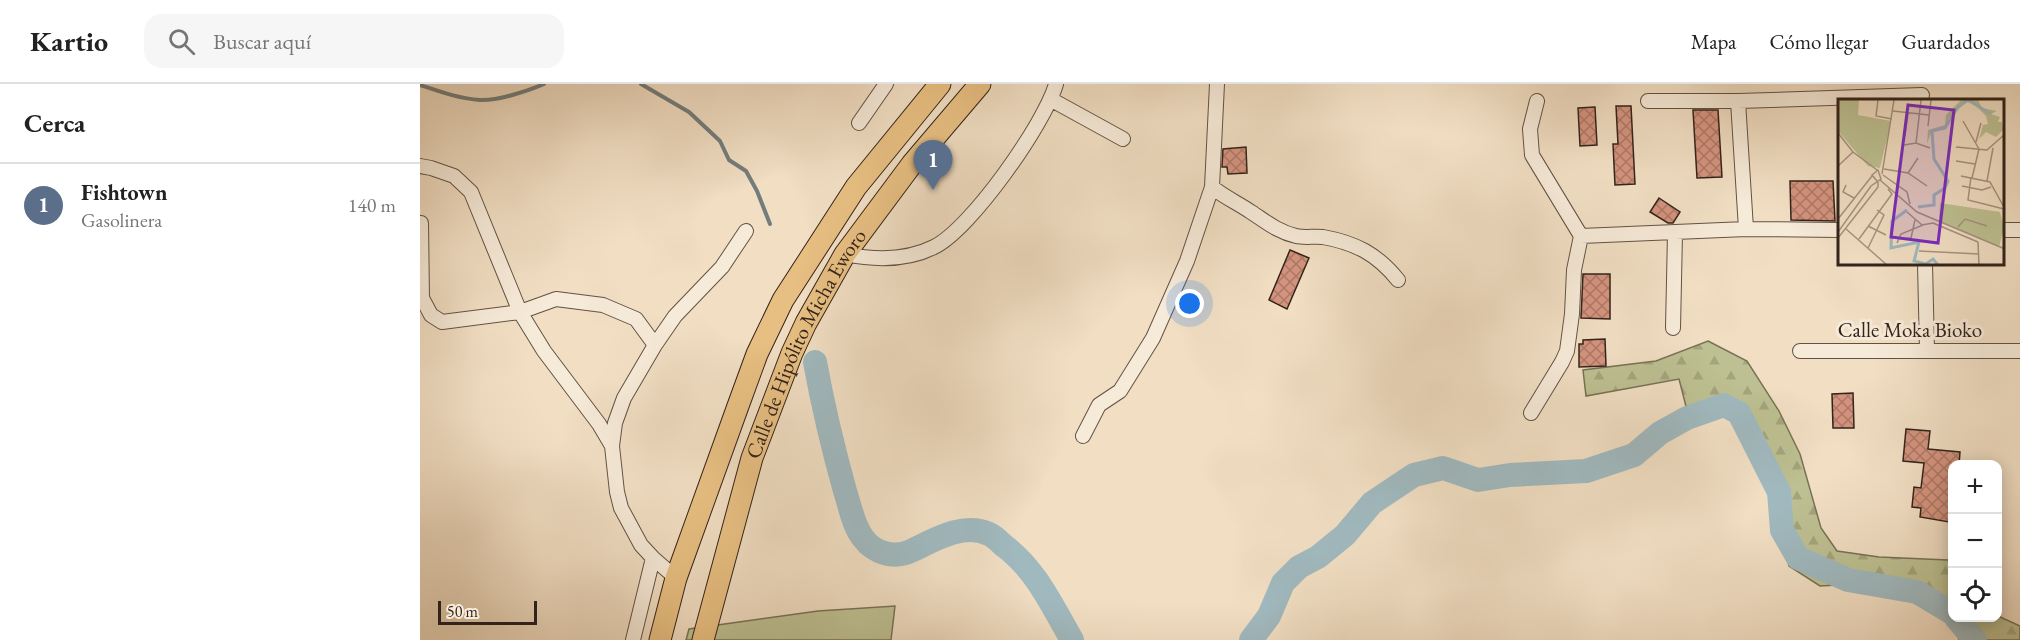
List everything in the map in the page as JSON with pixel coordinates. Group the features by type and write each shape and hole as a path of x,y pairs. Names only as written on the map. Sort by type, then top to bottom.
{"main road":[{"name":"Calle de Hipólito Micha Eworo","path":"660,640 676,579 757,354 783,300 856,187 940,84"},
{"name":"Calle de Hipólito Micha Eworo","path":"703,640 752,458 792,352 845,254 912,164 980,84"}],"street":[{"path":"859,123 886,84"},
{"path":"845,254 876,259 916,255 936,247 955,233 1007,171 1052,100 1056,84"},
{"path":"1083,436 1099,405 1120,391 1153,338 1187,261 1212,187 1217,84"},
{"path":"1648,102 1738,101 1922,93"},
{"path":"1052,100 1123,139"},
{"path":"1532,413 1567,351 1574,270 1581,236 1532,155 1530,129 1537,101"},
{"path":"1738,101 1746,229"},
{"path":"420,166 454,176 471,192 520,312 543,351 599,424 612,446"},
{"path":"1212,187 1227,199 1282,231 1297,236 1321,237 1368,252 1381,261 1398,280"},
{"path":"421,223 422,298 431,315 442,322 520,312 556,299 603,305 636,319 655,345"},
{"path":"1581,236 1746,229 1838,230"},
{"path":"676,579 641,545 621,508 612,446 615,423 624,398 655,345 675,316 722,267 746,231"},
{"path":"1672,328 1675,233"},
{"path":"1925,266 1927,350"},
{"name":"Calle Moka Bioko","path":"1800,351 2020,351"},
{"path":"633,640 653,558"}],"green space":[{"path":"1708,341 1747,361 1779,411 1800,454 1821,528 1837,551 1879,557 1948,560 1948,618 1920,593 1875,583 1820,586 1789,566 1779,518 1760,471 1750,416 1730,409 1689,418 1679,379 1586,396 1583,370 1656,361"},
{"path":"895,606 891,640 686,640 689,629 818,611"},
{"path":"2002,618 2020,626 2020,640 1959,640 1954,623 2002,622"}],"building":[{"path":"1616,106 1631,106 1635,184 1615,185 1613,144 1618,144"},
{"path":"1595,107 1597,145 1580,146 1578,108"},
{"path":"1693,110 1718,110 1722,177 1697,178"},
{"path":"1246,147 1247,173 1228,174 1227,167 1222,167 1223,149"},
{"path":"1790,181 1833,181 1835,221 1791,220"},
{"path":"1659,198 1680,212 1673,223 1668,223 1650,212"},
{"path":"1290,250 1309,258 1287,309 1269,300"},
{"path":"1583,274 1610,274 1610,319 1581,318"},
{"path":"1605,339 1606,366 1579,367 1579,344 1583,344 1583,340"},
{"path":"1853,393 1854,428 1833,428 1832,394"},
{"path":"1906,429 1930,431 1928,449 1960,452 1959,460 1948,460 1948,522 1920,517 1921,508 1912,507 1914,487 1921,488 1924,463 1903,461"}],"waterway":[{"path":"420,85 457,96 487,100 544,84"},
{"path":"641,84 689,112 720,141 729,160 746,171 770,224"},
{"path":"815,362 828,427 845,491 852,515 863,538 879,551 898,554 959,531 979,531 991,535 1025,565 1050,601 1072,640"},
{"path":"1251,640 1269,616 1283,583 1299,567 1318,557 1345,535 1372,503 1414,475 1443,468 1478,480 1510,475 1586,471 1634,455 1660,433 1687,418 1724,405 1739,413 1779,492 1782,530 1798,558 1848,580 1917,592 1948,611"},
{"path":"1959,622 1975,640"}],"place":[{"name":"Fishtown","path":"933,190"}]}
